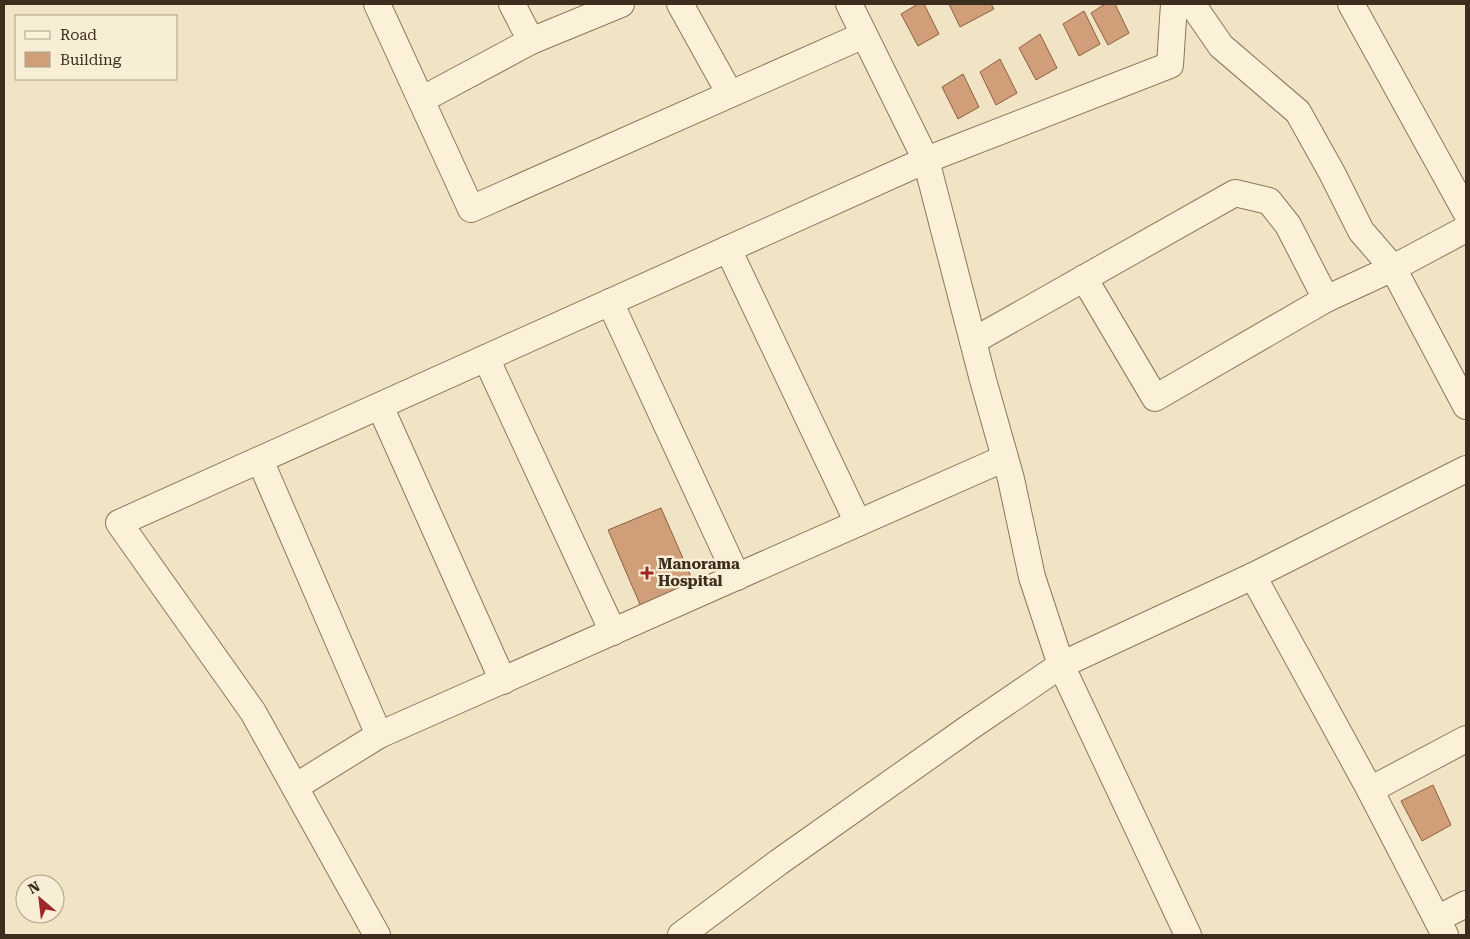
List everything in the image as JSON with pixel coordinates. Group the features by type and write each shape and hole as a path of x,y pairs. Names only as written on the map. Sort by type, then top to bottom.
{"street":[{"path":"377,4 471,210 864,35"},
{"path":"512,4 531,41"},
{"path":"421,100 531,41 621,4"},
{"path":"680,4 730,94"},
{"path":"849,4 926,160 1005,458 1032,577 1060,665 1188,935"},
{"path":"377,935 253,712 119,523 926,160 1170,65 1174,4"},
{"path":"1192,4 1221,46 1298,112 1332,173 1361,231 1393,268 1466,406"},
{"path":"1351,4 1466,212"},
{"path":"973,341 1235,193 1269,201 1288,225 1326,299"},
{"path":"1084,278 1155,398 1326,299 1393,268 1466,229"},
{"path":"728,249 858,523"},
{"path":"610,302 737,577"},
{"path":"486,358 613,632"},
{"path":"380,406 503,681"},
{"path":"295,787 379,736 1005,458"},
{"path":"260,460 379,736"},
{"path":"681,935 787,856 1060,665 1253,576 1466,469"},
{"path":"1253,576 1370,790 1441,927 1466,904"},
{"path":"1370,790 1466,739"}],"building":[{"path":"918,4 924,4 939,34 918,46 901,14"},
{"path":"949,4 991,4 994,9 960,27"},
{"path":"1105,4 1115,4 1129,33 1108,45 1091,13"},
{"path":"1084,11 1100,44 1079,56 1063,24"},
{"path":"1040,34 1057,68 1036,80 1019,48"},
{"path":"1000,59 1017,93 996,105 980,72"},
{"path":"963,74 979,107 958,119 942,87"},
{"path":"661,508 695,586 642,609 608,530"},
{"path":"1433,785 1451,825 1422,841 1401,801"}],"place":[{"name":"Manorama Hospital","path":"647,573"}]}
